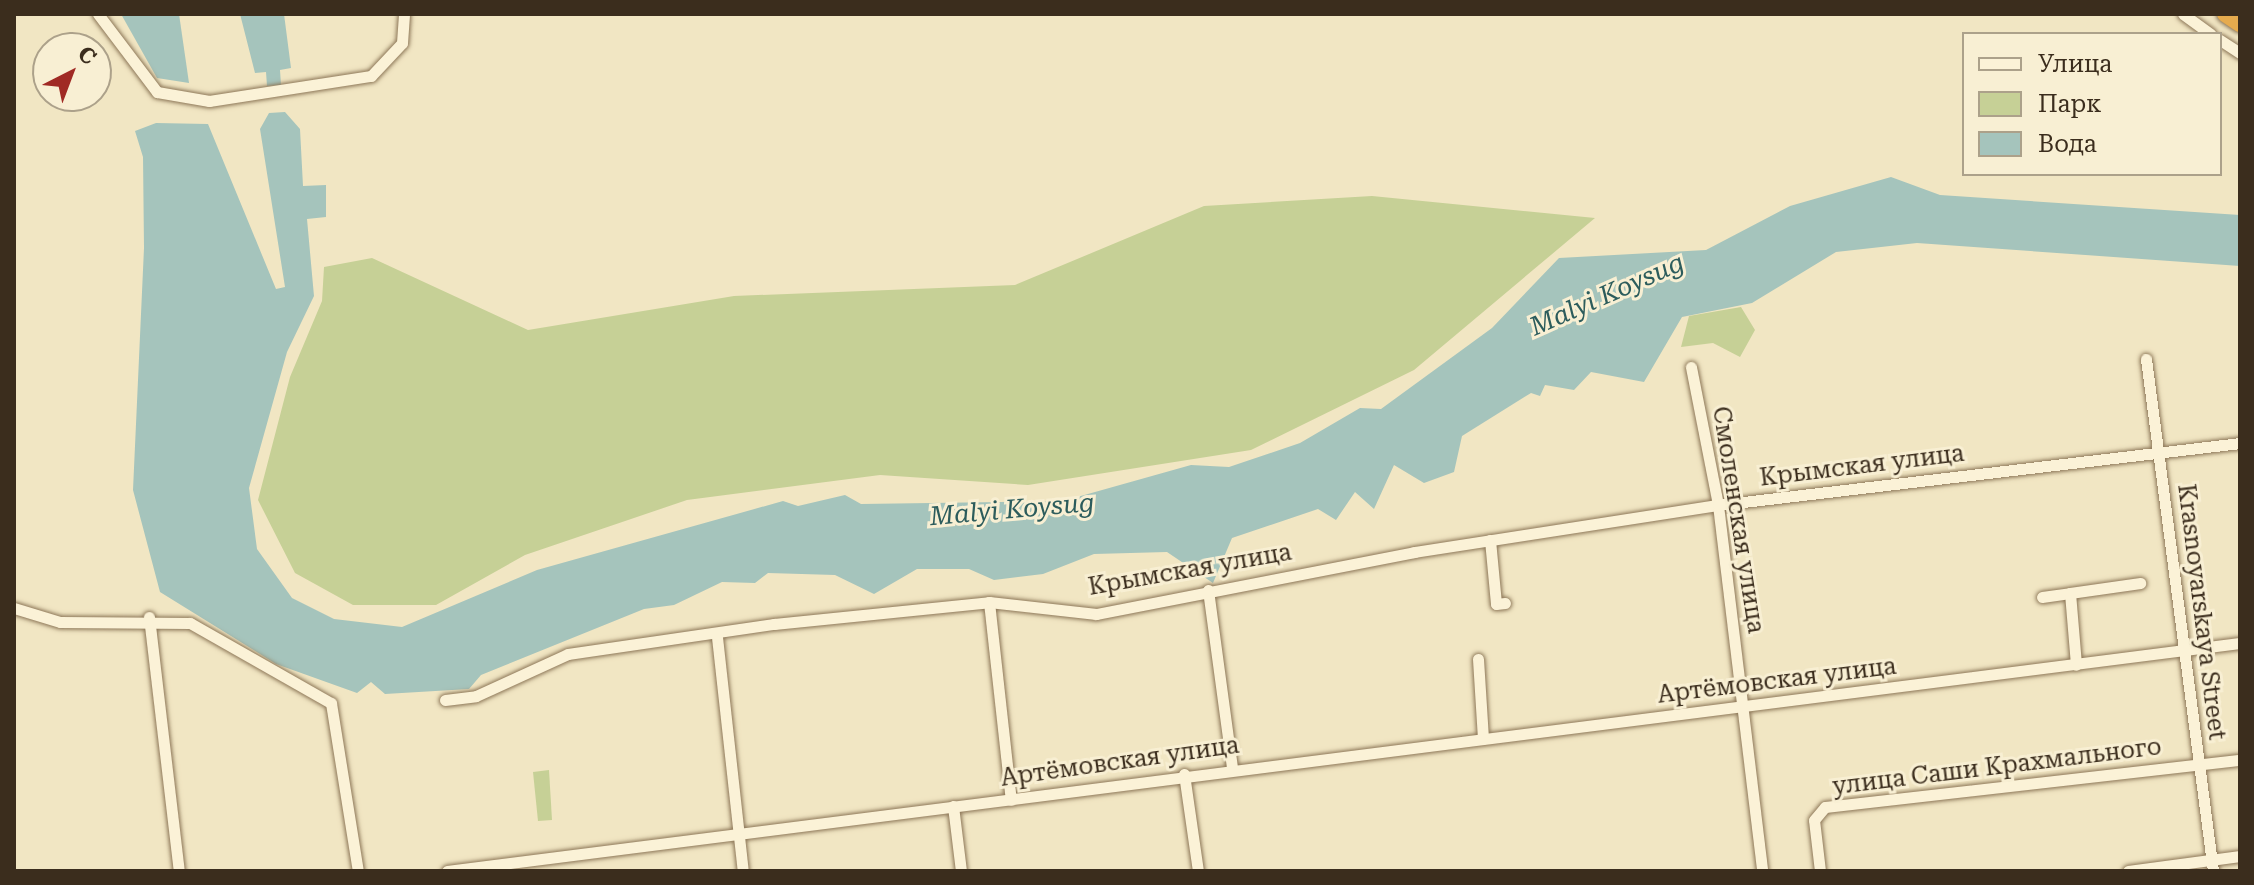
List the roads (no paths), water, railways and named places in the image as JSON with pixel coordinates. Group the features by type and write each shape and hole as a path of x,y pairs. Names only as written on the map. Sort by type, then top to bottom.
{"highway":[{"path":"2225,14 2240,24"}],"street":[{"path":"98,14 157,92 209,101 371,76 392,62 402,43 404,14"},
{"path":"2183,14 2208,32"},
{"path":"2222,41 2240,53"},
{"name":"Krasnoyarskaya Street","path":"2146,359 2212,865"},
{"name":"Смоленская улица","path":"1691,367 1718,505 1762,871"},
{"name":"Крымская улица","path":"445,700 476,696 568,654 717,637 774,624 989,602 1096,614 1208,590 1490,540 1718,505 2240,443"},
{"path":"1490,540 1496,604 1505,603"},
{"path":"2042,597 2140,583"},
{"path":"1208,590 1232,767"},
{"path":"2070,593 2076,665"},
{"path":"989,602 1011,800"},
{"path":"14,608 60,622 149,617 190,623 331,703 358,871"},
{"path":"149,617 179,871"},
{"path":"717,637 743,871"},
{"name":"Артёмовская улица","path":"447,871 738,831 1011,800 1232,767 1742,709 2240,643"},
{"path":"1478,659 1483,739"},
{"name":"улица Саши Крахмального","path":"1820,871 1814,820 1825,807 2240,760"},
{"path":"1184,774 1198,871"},
{"path":"953,806 961,871"},
{"path":"2128,871 2212,865 2240,856"}],"water":[{"path":"121,14 179,14 189,83 157,78"},
{"path":"240,14 284,14 291,68 280,70 281,85 267,86 266,72 255,73"},
{"name":"Malyi Koysug","path":"285,112 300,129 303,186 326,185 326,217 307,219 314,296 287,352 249,488 257,549 292,598 334,619 402,627 537,570 783,501 798,506 845,495 861,504 1063,501 1191,465 1229,467 1300,443 1360,408 1381,409 1492,328 1559,258 1706,250 1790,206 1891,177 1940,195 2240,215 2240,266 1917,243 1836,252 1752,303 1682,317 1644,382 1591,372 1574,390 1545,385 1540,396 1531,393 1462,436 1454,472 1424,483 1394,465 1374,509 1355,492 1336,520 1318,509 1232,538 1213,583 1167,552 1094,554 1043,574 994,580 969,569 917,569 874,594 835,575 768,573 755,583 722,582 674,605 644,609 481,675 469,689 385,694 371,682 357,693 276,664 160,592 133,490 144,248 143,157 135,131 156,123 208,124 276,289 285,287 260,129 269,113"}]}
